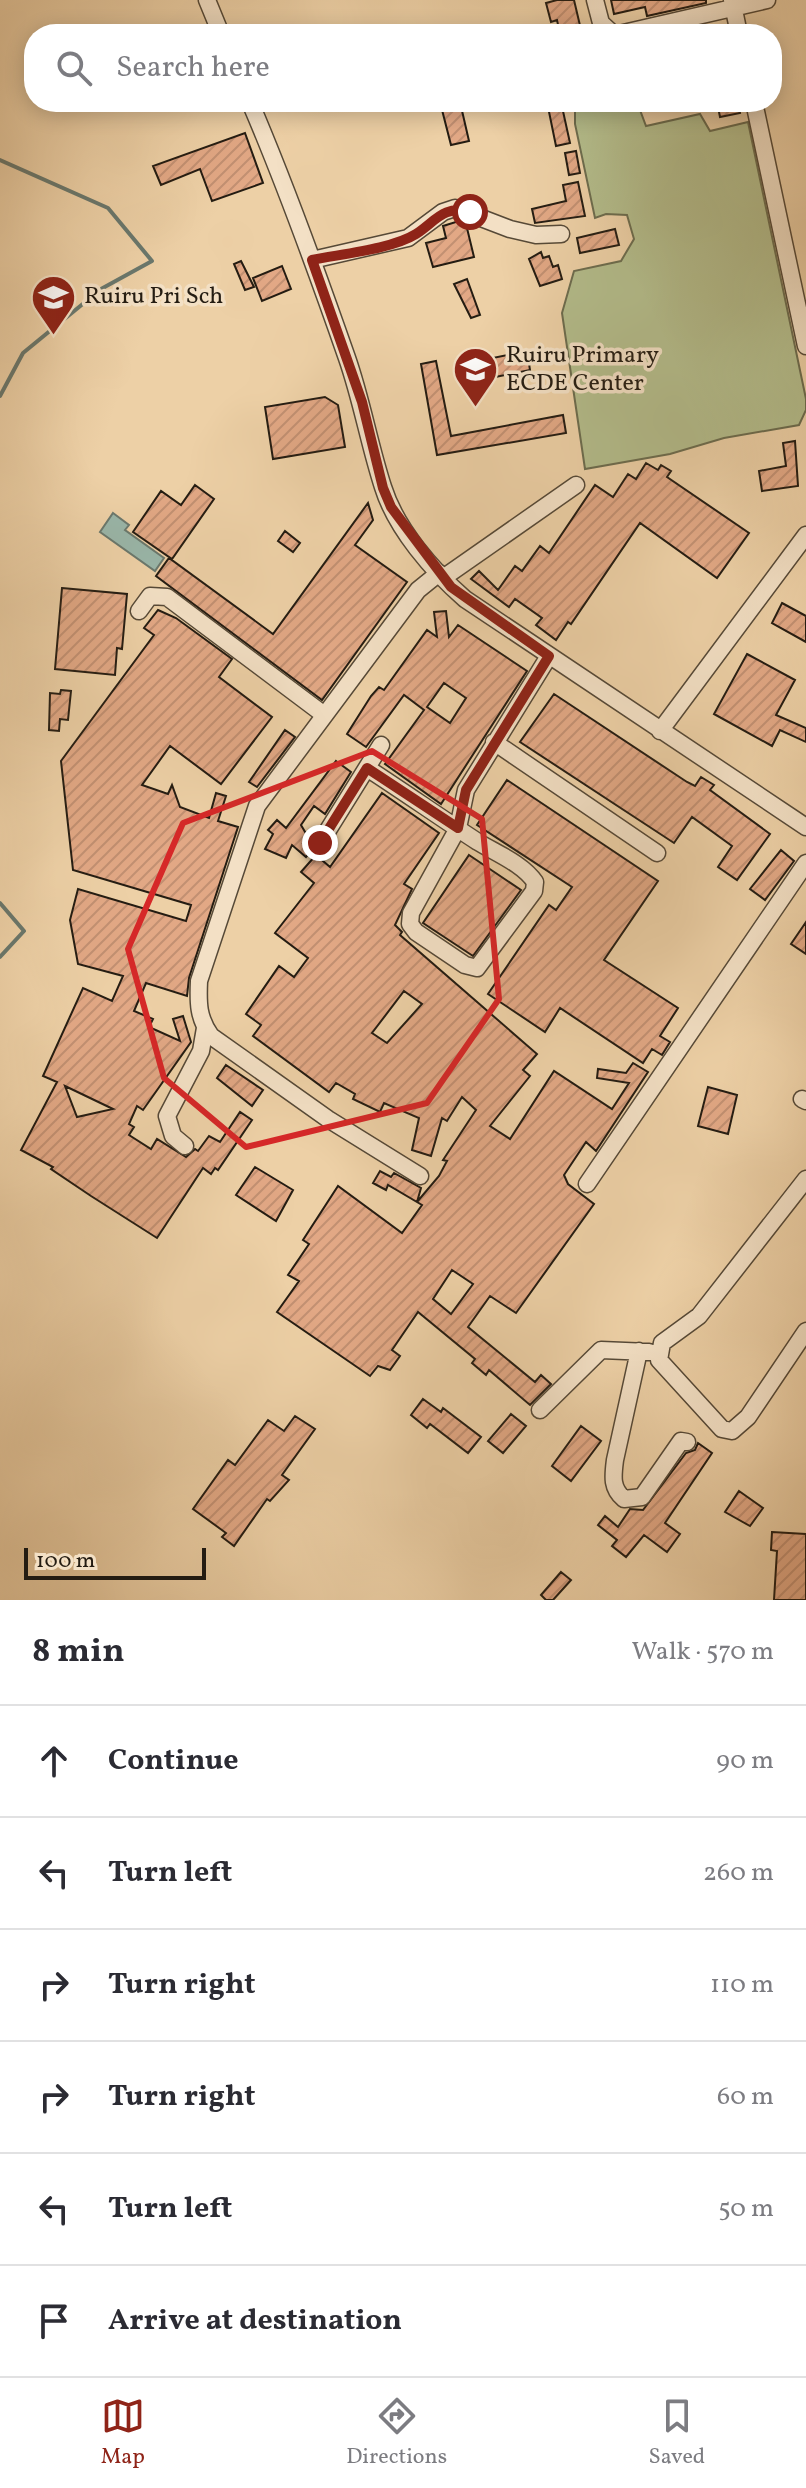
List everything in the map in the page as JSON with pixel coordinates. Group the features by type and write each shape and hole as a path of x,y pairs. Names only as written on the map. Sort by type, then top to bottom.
{"street":[{"path":"207,0 217,24"},
{"path":"595,0 602,24"},
{"path":"657,24 733,4 767,0"},
{"path":"733,4 737,24"},
{"path":"254,112 312,260 362,402 383,488 405,530 441,576 465,599 806,827"},
{"path":"756,112 802,306 806,346"},
{"path":"312,260 408,238 433,218 455,208 510,229 536,235 561,234"},
{"path":"185,1146 173,1136 167,1116 201,1051 205,1028 198,1003 199,981 257,806 418,590 576,485"},
{"path":"660,731 806,535"},
{"path":"139,611 150,596 159,593 167,597 323,714"},
{"path":"367,768 458,828 535,882 534,891 477,968 465,965 410,924 411,913 458,828 466,790 549,656"},
{"path":"494,742 657,853"},
{"path":"320,843 381,745"},
{"path":"587,1184 806,863"},
{"path":"205,1028 289,1093 420,1176"},
{"path":"806,1179 699,1316 662,1343 659,1353 664,1366 722,1429 732,1431 748,1417 806,1331"},
{"path":"540,1410 601,1350 659,1353"},
{"path":"639,1351 614,1469 615,1487 620,1496 632,1500 642,1497 681,1441 687,1442"}],"highlighted area":[{"path":"372,751 482,819 499,999 427,1103 246,1147 164,1078 128,949 183,823"}],"green space":[{"path":"575,112 641,112 646,126 700,114 710,131 748,122 806,399 806,410 799,425 724,438 670,454 585,469 562,313 574,271 621,261 634,239 627,215 606,214 595,218"}],"shaded area":[{"path":"113,513 129,525 125,530 164,558 155,571 100,532"}],"building":[{"path":"574,0 580,24 558,24 557,20 551,22 546,3"},
{"path":"611,0 706,0 706,3 647,16 645,7 614,14"},
{"path":"443,112 462,112 469,141 451,145"},
{"path":"549,112 563,112 570,143 556,146"},
{"path":"719,112 740,112 740,113 720,117"},
{"path":"245,133 263,183 212,201 200,169 161,185 153,166"},
{"path":"576,151 580,173 569,175 565,153"},
{"path":"578,182 585,216 535,223 532,209 566,201 563,185"},
{"path":"459,221 466,224 474,257 433,267 426,243 446,238 443,226"},
{"path":"615,229 619,245 580,253 577,238"},
{"path":"541,252 543,258 549,256 553,267 558,265 562,279 540,286 529,259"},
{"path":"241,261 254,287 245,290 234,264"},
{"path":"282,266 291,289 262,301 253,278"},
{"path":"467,279 480,315 471,318 454,284"},
{"path":"527,351 530,370 471,382 468,363"},
{"path":"436,361 451,436 563,415 566,433 437,455 421,364"},
{"path":"325,397 338,405 345,447 273,459 265,407"},
{"path":"795,441 798,486 762,491 759,471 786,466 783,443"},
{"path":"646,463 658,470 661,465 671,471 667,477 749,533 717,578 640,523 571,624 568,622 556,640 536,625 542,618 515,599 509,607 471,579 479,571 498,590 515,566 522,571 540,546 549,553 595,485 613,497 628,474 636,479"},
{"path":"195,485 214,499 172,559 133,532 161,491 181,505"},
{"path":"368,503 373,520 355,545 407,582 322,700 156,576 169,558 273,634"},
{"path":"285,531 300,543 293,552 278,541"},
{"path":"62,588 127,594 122,649 117,648 115,675 55,669"},
{"path":"782,603 806,616 806,642 772,623"},
{"path":"158,610 176,618 232,659 219,677 272,717 221,784 170,746 142,785 168,794 172,785 180,807 209,818 216,793 226,796 218,821 238,827 189,978 187,996 146,983 134,1011 153,1019 149,1027 180,1041 173,1019 183,1016 191,1042 143,1110 137,1106 129,1124 134,1127 129,1135 151,1149 157,1139 186,1157 195,1149 198,1151 209,1136 220,1142 240,1112 252,1120 218,1170 215,1168 211,1174 203,1168 157,1238 51,1169 53,1167 21,1150 57,1082 43,1076 83,988 112,1001 123,976 78,964 70,920 78,889 186,921 191,905 73,870 61,761 154,635 144,628","holes":["65,1086 113,1109 77,1117"]},
{"path":"446,611 449,637 458,625 527,671 441,804 385,764 424,710 404,695 366,747 347,734 371,696 379,687 384,690 427,630 437,637 434,612","holes":["444,683 466,698 450,723 427,707"]},
{"path":"747,654 795,680 776,715 806,728 806,742 780,730 772,746 714,714"},
{"path":"61,690 71,691 68,720 60,719 59,731 49,730 50,693 60,694"},
{"path":"554,694 687,782 695,786 701,777 714,785 710,790 770,834 737,880 718,867 732,846 692,817 674,843 520,742"},
{"path":"285,730 295,737 257,787 249,782"},
{"path":"336,761 351,772 325,814 314,806 301,825 308,837 303,843 312,850 306,857 292,845 286,858 265,849 273,834 268,830 277,820 286,828"},
{"path":"507,780 658,881 604,960 678,1008 660,1036 670,1042 662,1055 652,1049 643,1063 560,1008 545,1032 488,994 549,905 556,910 572,887 477,825"},
{"path":"382,793 439,833 404,884 412,889 395,925 402,932 400,935 537,1054 523,1070 530,1076 490,1126 510,1139 554,1071 612,1109 629,1083 597,1078 598,1069 626,1073 633,1063 648,1072 596,1151 586,1142 564,1175 568,1184 594,1204 516,1313 490,1296 468,1327 535,1382 541,1375 551,1384 530,1405 489,1370 486,1375 472,1363 475,1359 418,1312 392,1350 400,1356 390,1370 378,1366 370,1376 277,1312 299,1281 288,1275 309,1244 303,1240 338,1186 402,1233 422,1205 388,1185 386,1190 373,1183 380,1171 391,1177 394,1173 421,1188 417,1202 439,1176 447,1161 443,1160 476,1110 462,1097 447,1121 442,1118 431,1156 412,1150 419,1118 384,1103 380,1112 353,1099 355,1094 336,1083 329,1092 253,1036 261,1025 246,1014 279,966 294,977 308,958 275,933 314,883 301,872 316,855 330,867","holes":["404,991 422,1004 387,1043 372,1033","452,1270 473,1284 451,1314 433,1299"]},
{"path":"781,850 794,861 765,900 750,889"},
{"path":"469,855 521,890 473,956 423,923"},
{"path":"806,922 806,954 791,944"},
{"path":"226,1065 263,1090 252,1106 217,1078"},
{"path":"708,1087 737,1095 728,1134 698,1126"},
{"path":"255,1167 293,1190 276,1221 236,1195"},
{"path":"423,1399 441,1412 443,1408 481,1437 468,1453 430,1424 427,1428 411,1415"},
{"path":"511,1414 526,1426 503,1453 488,1441"},
{"path":"295,1416 315,1429 282,1475 289,1480 270,1501 267,1499 234,1546 222,1537 226,1533 193,1509 228,1460 235,1465 268,1420 284,1431"},
{"path":"581,1426 601,1441 571,1481 552,1466"},
{"path":"698,1443 712,1453 665,1523 680,1534 667,1552 644,1535 626,1557 612,1546 617,1540 598,1525 605,1516 618,1527 630,1509 643,1510 686,1453 695,1450"},
{"path":"739,1491 763,1508 750,1526 725,1512"},
{"path":"772,1532 806,1534 806,1600 774,1600 777,1551 771,1550"},
{"path":"561,1572 571,1580 553,1600 546,1600 541,1595"}],"waterway":[{"path":"0,160 108,208 152,261 101,289 23,353 0,396"},
{"path":"0,903 24,931 0,957"}],"place":[{"name":"Ruiru Pri Sch","path":"53,336"},
{"name":"Ruiru Primary ECDE Center","path":"475,409"}],"route":[{"path":"320,843 367,768 458,828 466,790 549,656 451,587 405,530 391,507 383,488 362,402 312,260 408,238 433,218 455,208 470,212"}]}
